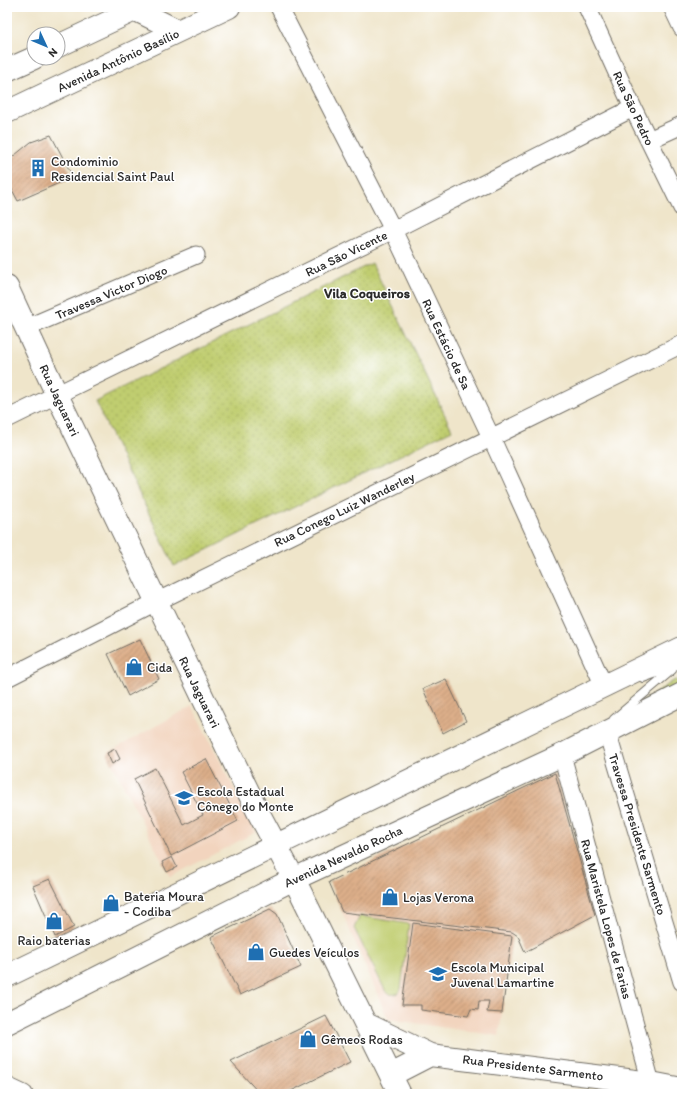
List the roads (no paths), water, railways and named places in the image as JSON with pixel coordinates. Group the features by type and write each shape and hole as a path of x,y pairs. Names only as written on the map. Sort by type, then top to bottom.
{"main road":[{"name":"Avenida Antônio Basílio","path":"7,112 229,7"},
{"path":"66,42 139,8 178,31"},
{"path":"7,70 26,62"},
{"name":"Rua Jaguarari","path":"7,287 57,395 258,812 294,879 395,1085"},
{"path":"7,976 604,686 680,659"},
{"name":"Avenida Nevaldo Rocha","path":"7,1023 294,879 562,754 682,694"},
{"name":"Rua Presidente Sarmento","path":"366,1024 430,1055 651,1083 682,1089"},
{"path":"395,1085 430,1055"}],"street":[{"name":"Rua Estácio de Sa","path":"279,7 393,230 491,437 604,686"},
{"name":"Rua São Pedro","path":"587,7 633,108 682,208"},
{"path":"672,7 682,28"},
{"name":"Rua São Vicente","path":"7,419 393,230 633,108"},
{"path":"649,140 682,126"},
{"name":"Travessa Victor Diogo","path":"26,328 196,255"},
{"name":"Rua Conego Luiz Wanderley","path":"7,678 156,602 682,344"},
{"name":"Travessa Presidente Sarmento","path":"607,732 682,982"},
{"name":"Rua Maristela Lopes de Farias","path":"562,754 651,1083"},
{"path":"7,1086 24,1094"}],"lane":[{"path":"567,704 680,659"},
{"path":"586,742 680,659"}],"place":[{"name":"Condominio Residencial Saint Paul","path":"38,168"},
{"name":"Cida","path":"134,667"},
{"name":"Escola Estadual Cônego do Monte","path":"184,798"},
{"name":"Lojas Verona","path":"390,897"},
{"name":"Bateria Moura - Codiba","path":"111,903"},
{"name":"Raio baterias","path":"54,921"},
{"name":"Guedes Veículos","path":"256,952"},
{"name":"Escola Municipal Juvenal Lamartine","path":"438,974"},
{"name":"Gêmeos Rodas","path":"308,1039"}],"district":[{"name":"Vila Coqueiros","path":"367,293"}]}
